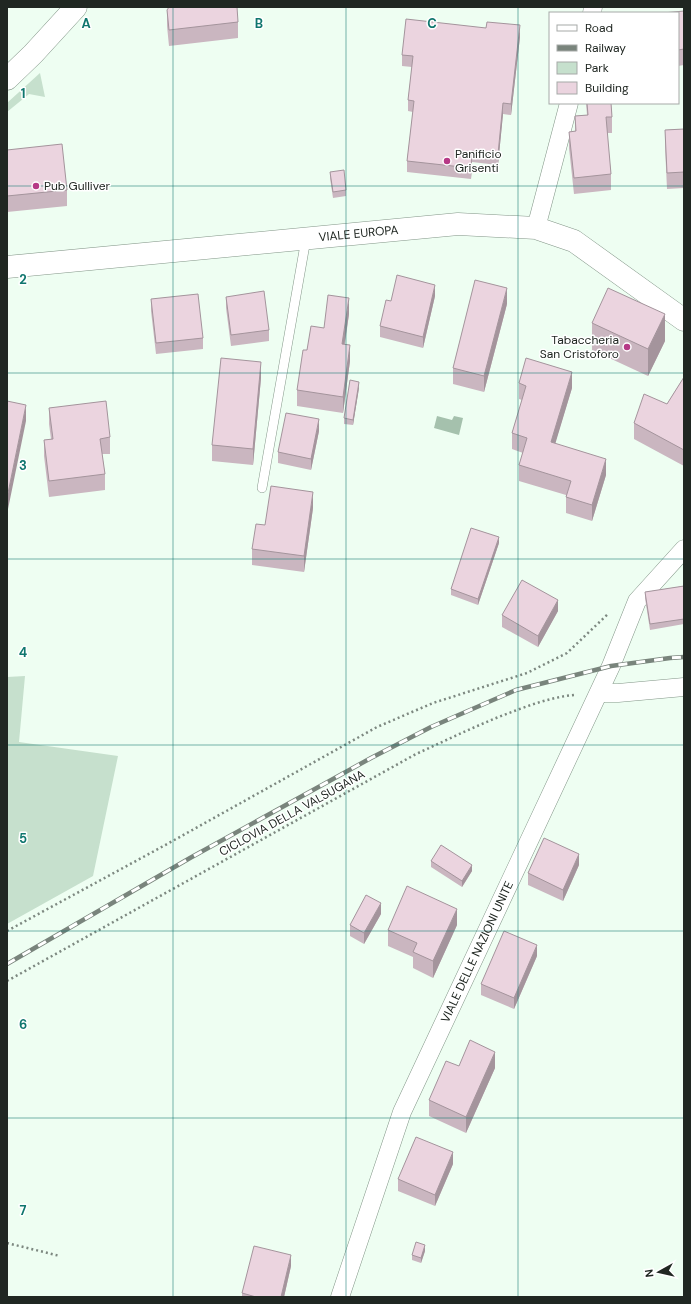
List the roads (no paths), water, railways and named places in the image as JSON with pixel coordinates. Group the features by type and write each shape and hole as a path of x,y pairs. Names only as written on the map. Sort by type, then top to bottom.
{"main road":[{"path":"7,79 33,54 76,7"},
{"name":"VIALE EUROPA","path":"7,267 458,224 536,228 574,241 684,320"}],"street":[{"path":"536,228 569,104"},
{"name":"VIALE DELLE NAZIONI UNITE","path":"340,1297 402,1112 599,693 637,601 684,549"},
{"path":"599,693 618,693 684,687"}],"lane":[{"path":"262,488 306,239"}],"railway":[{"path":"7,964 190,858 371,758 431,727 516,690 611,666 684,657"}],"place":[{"name":"Panificio Grisenti","path":"447,161"},
{"name":"Pub Gulliver","path":"36,186"},
{"name":"Tabaccheria San Cristoforo","path":"627,347"}]}
